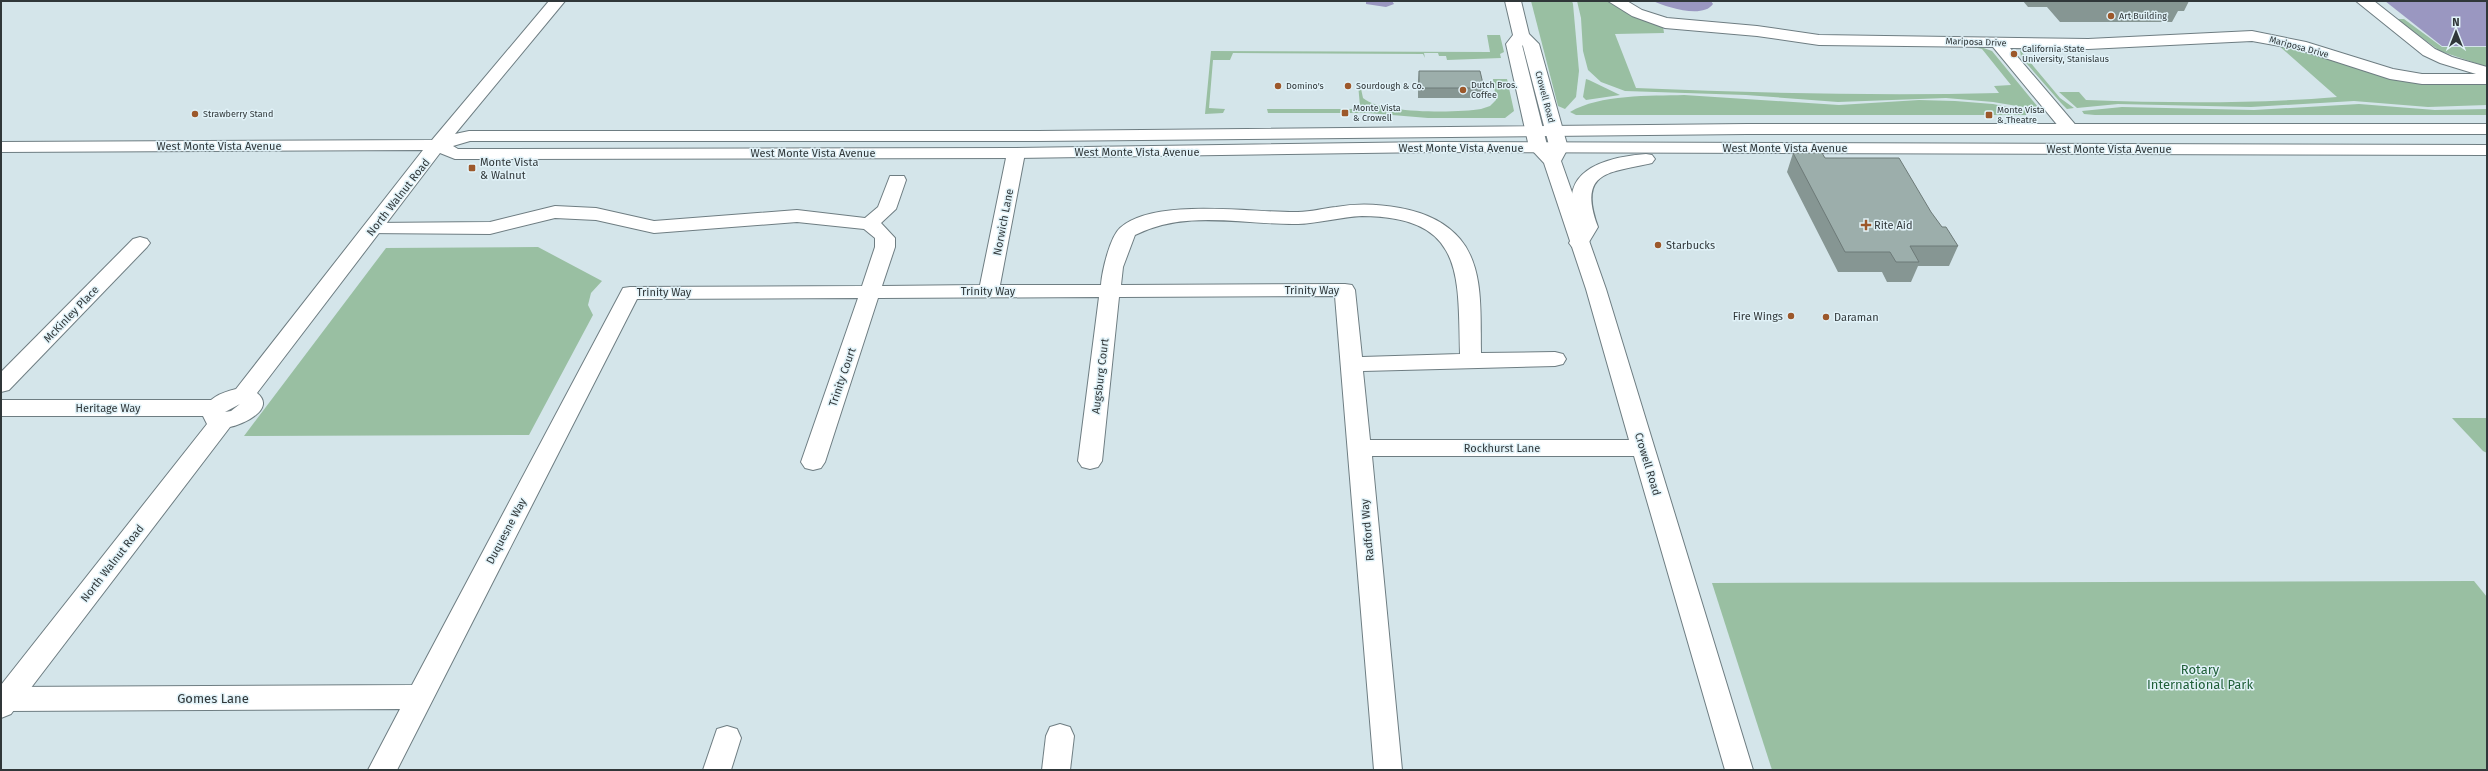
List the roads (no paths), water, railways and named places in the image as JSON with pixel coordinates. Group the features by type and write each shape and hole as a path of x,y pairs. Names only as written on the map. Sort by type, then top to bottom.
{"street":[{"name":"North Walnut Road","path":"243,396 437,145 557,1"},
{"name":"Crowell Road","path":"1513,1 1521,36 1514,44 1579,243 1596,289 1739,770"},
{"name":"Mariposa Drive","path":"1616,1 1651,18 1688,26 1749,30 1825,40 2132,43 2252,36 2292,43 2376,70 2422,78 2487,79"},
{"path":"2364,1 2429,52 2453,62 2487,72"},
{"path":"1998,42 2070,129"},
{"name":"Mariposa Drive","path":"2409,76 2441,70 2440,63 2429,52"},
{"name":"West Monte Vista Avenue","path":"437,145 455,154 1016,153 1547,144 2070,129 2487,129"},
{"name":"West Monte Vista Avenue","path":"1,147 437,145 469,136 479,136 906,137 1547,144 1700,148 2487,150"},
{"path":"1579,243 1588,227 1583,210 1582,194 1588,181 1596,174 1616,163 1638,160 1679,158 1700,148"},
{"name":"Norwich Lane","path":"990,291 1016,153"},
{"path":"372,229 490,228 555,212 596,214 654,227 796,216 870,224 887,209 897,180"},
{"name":"Augsburg Court","path":"1090,461 1113,267 1127,232 1148,221 1190,215 1297,218 1357,211 1402,214 1439,230 1453,244 1462,258 1466,273 1471,360"},
{"name":"Trinity Court","path":"813,462 885,247 885,238 880,231 870,224"},
{"name":"McKinley Place","path":"1,385 140,243"},
{"name":"Trinity Way","path":"630,293 1345,290"},
{"name":"Radford Way","path":"1345,290 1388,770"},
{"name":"Duquesne Way","path":"382,770 630,293"},
{"path":"1352,364 1440,364 1471,360 1555,359"},
{"name":"Heritage Way","path":"1,408 242,415 251,406 251,399 243,396"},
{"name":"North Walnut Road","path":"4,702 218,414"},
{"name":"Rockhurst Lane","path":"1359,448 1644,448"},
{"name":"Gomes Lane","path":"4,702 420,697"},
{"path":"1056,770 1060,736"},
{"path":"717,770 727,738"}],"place":[{"name":"Art Building","path":"2111,16"},
{"name":"California State University, Stanislaus","path":"2014,54"},
{"name":"Domino's","path":"1278,86"},
{"name":"Sourdough & Co.","path":"1348,86"},
{"name":"Dutch Bros. Coffee","path":"1463,90"},
{"name":"Monte Vista & Crowell","path":"1345,113"},
{"name":"Strawberry Stand","path":"195,114"},
{"name":"Monte Vista & Theatre","path":"1989,115"},
{"name":"Monte Vista & Walnut","path":"472,168"},
{"name":"Rite Aid","path":"1866,225"},
{"name":"Starbucks","path":"1658,245"},
{"name":"Fire Wings","path":"1791,316"},
{"name":"Daraman","path":"1826,317"}],"park label":[{"name":"Rotary International Park","path":"2200,676"}]}
